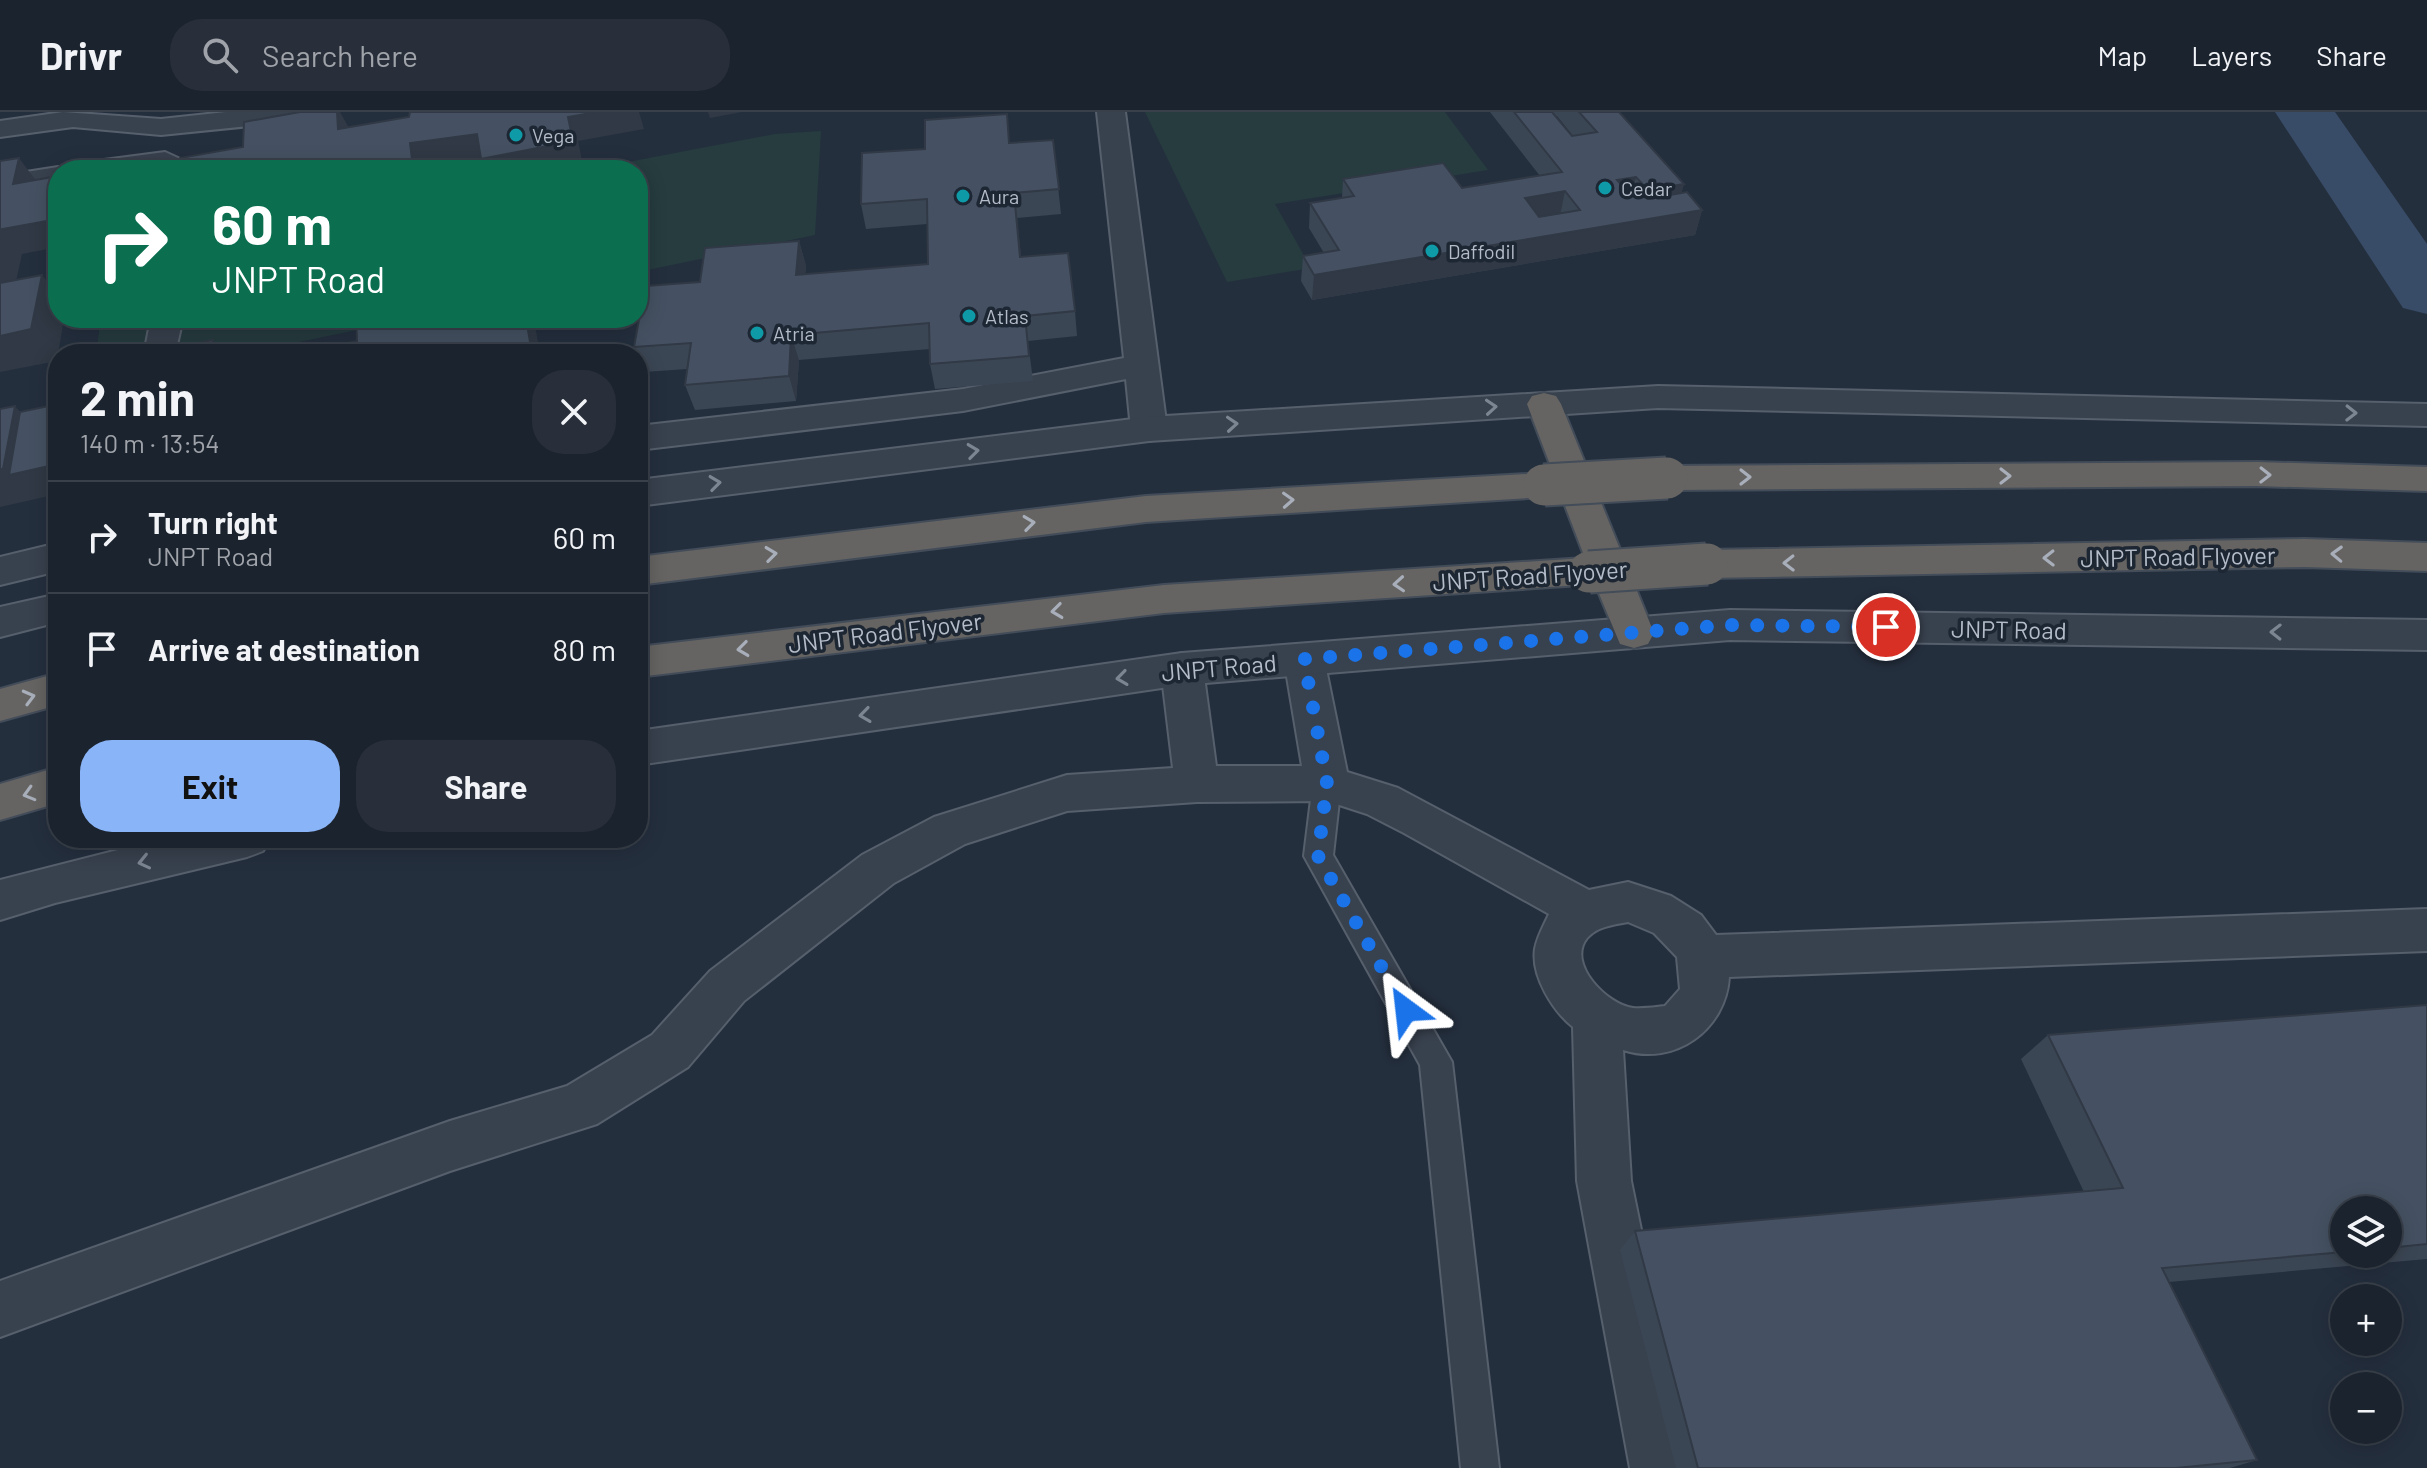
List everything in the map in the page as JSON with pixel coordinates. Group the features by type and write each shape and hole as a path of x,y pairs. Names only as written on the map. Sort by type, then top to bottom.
{"highway":[{"path":"1544,404 1634,633"},
{"path":"648,570 1146,509 1667,478 2427,479"},
{"name":"JNPT Road Flyover","path":"648,661 1164,599 1707,564 2305,553 2421,557"},
{"path":"0,705 48,692"},
{"path":"0,802 48,788"}],"street":[{"path":"0,129 73,119 161,127 309,112"},
{"path":"1111,112 1149,429"},
{"path":"0,151 101,122"},
{"path":"0,185 48,178"},
{"path":"648,437 963,400 1142,365"},
{"path":"648,492 1149,429 1658,397 2427,415"},
{"path":"0,571 48,559"},
{"path":"0,622 48,610"},
{"name":"JNPT Road","path":"648,747 1182,669 1730,625 2427,635"},
{"path":"1304,659 1327,783"},
{"path":"1182,669 1197,784"},
{"path":"0,1309 450,1146 579,1107 670,1051 727,986 878,869 950,830 1067,793 1197,784 1327,783 1382,801 1584,910"},
{"path":"0,900 55,883 204,848"},
{"path":"1616,902 1652,908 1674,920 1691,937 1703,957 1707,979 1702,999 1690,1016 1671,1027 1647,1032 1621,1029 1597,1018 1577,1002 1563,982 1557,961 1559,940 1568,923 1584,910 1616,902"},
{"path":"1703,957 2427,930"},
{"path":"1597,1018 1604,1181 1660,1468"}],"lane":[{"path":"1327,783 1318,856 1436,1062 1480,1468"}],"green space":[{"path":"1145,112 1445,112 1488,170 1275,204 1311,268 1227,282"},
{"path":"821,131 815,235 648,270 648,160 638,160 775,134"},
{"path":"100,328 367,328 289,344 97,344"}],"building":[{"path":"300,112 337,112 338,129 409,117 410,112 597,112 568,117 573,141 481,159 477,134 410,143 412,160 180,160 243,147 244,122"},
{"path":"1514,112 1552,112 1572,136 1597,132 1579,112 1619,112 1684,184 1648,190 1636,177 1617,180 1626,190 1639,188 1648,199 1687,192 1702,210 1314,275 1303,256 1339,250 1310,203 1354,196 1343,179 1443,163 1462,188 1562,172","holes":["1565,191 1580,210 1539,217 1525,198"]},
{"path":"1007,114 1009,143 1053,140 1059,189 1014,193 1020,257 1068,253 1075,311 1025,316 1029,356 930,364 929,323 791,335 789,376 685,385 691,343 635,344 637,328 648,328 648,286 700,282 705,248 799,241 796,275 928,264 927,199 861,204 862,153 925,149 925,120"},
{"path":"19,158 13,184 48,178 48,221 2,229 0,239 0,161"},
{"path":"42,275 31,329 0,336 0,283"},
{"path":"356,328 528,328 530,344 343,344 357,341"},
{"path":"15,406 3,469 0,469 0,409"},
{"path":"48,406 48,466 9,475 20,412"},
{"path":"2427,1005 2427,1244 2402,1247 2402,1196 2330,1196 2330,1253 2162,1268 2257,1460 2176,1468 1698,1468 1635,1231 2123,1188 2048,1035"}],"waterway":[{"path":"2305,112 2427,293"}],"place":[{"name":"Vega","path":"516,135"},
{"name":"Cedar","path":"1605,188"},
{"name":"Aura","path":"963,196"},
{"name":"Daffodil","path":"1432,251"},
{"name":"Atlas","path":"969,316"},
{"name":"Atria","path":"757,333"}],"route":[{"path":"1406,1010 1318,856 1327,783 1304,659 1730,625 1886,627"}]}
